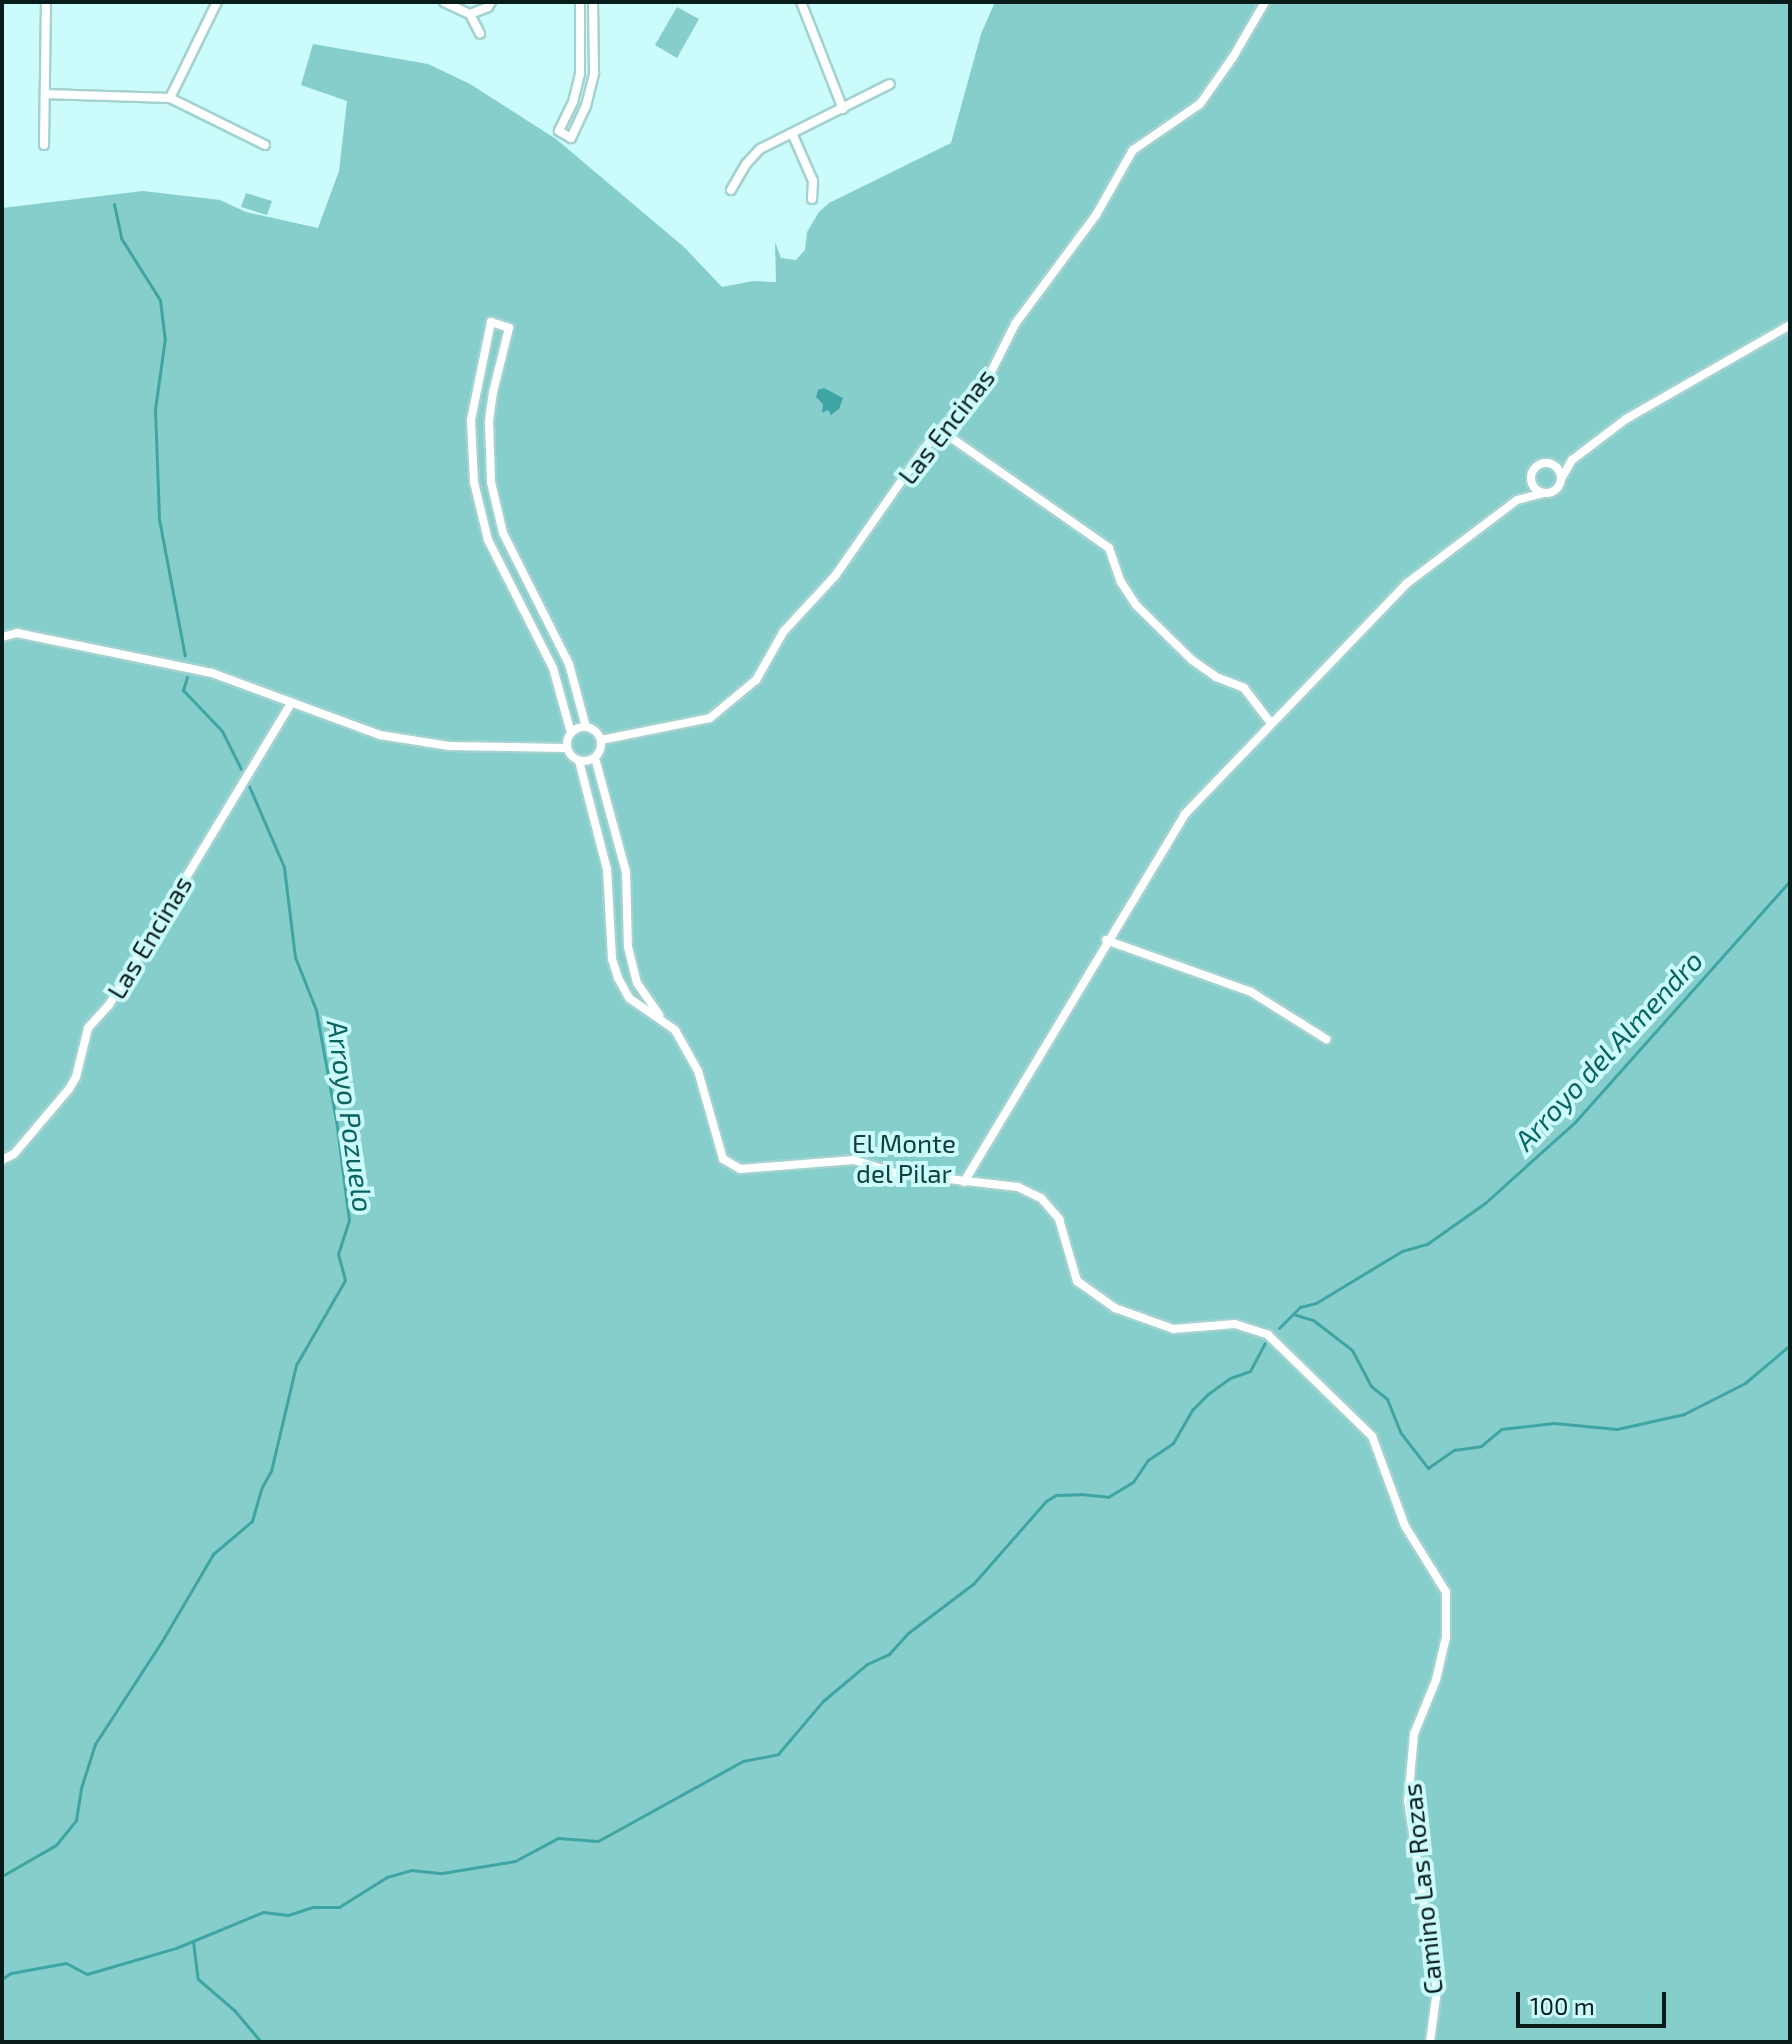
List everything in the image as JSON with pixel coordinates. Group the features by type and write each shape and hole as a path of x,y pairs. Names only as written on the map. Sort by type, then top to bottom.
{"street":[{"path":"44,145 46,2"},
{"path":"170,98 217,2"},
{"path":"444,2 470,14 480,34"},
{"path":"470,14 488,7 491,2"},
{"path":"580,2 580,74 573,102 559,131 571,138 586,106 594,73 593,2"},
{"path":"801,2 843,109"},
{"name":"Las Encinas","path":"601,740 710,718 756,680 784,631 835,576 940,430 989,376 1015,324 1096,215 1133,150 1200,104 1233,57 1265,2"},
{"path":"731,190 760,149 890,84"},
{"path":"45,94 170,98 265,145"},
{"path":"792,133 813,181 812,199"},
{"path":"567,748 571,733 553,668 488,540 474,482 471,420 491,322 509,328 489,422 491,482 503,533 569,664 586,727 601,740 595,758 626,872 628,947 637,983 662,1019"},
{"path":"964,1182 1106,940 1185,814 1270,722 1406,584 1517,500 1557,488 1572,460 1626,419 1790,325"},
{"path":"940,430 1109,548 1121,582 1136,605 1192,660 1216,677 1244,688 1270,722"},
{"path":"1517,500 1537,466 1572,460"},
{"path":"1548,463 1559,472 1561,479"},
{"path":"1531,475 1533,486 1543,493"},
{"path":"2,637 17,633 212,673 380,735 435,744 567,748 579,761 607,869 612,959 618,978 629,998 662,1019"},
{"name":"Las Encinas","path":"2,1160 14,1154 69,1089 76,1077 88,1028 109,1005 291,703"},
{"path":"571,733 586,727"},
{"path":"579,761 595,758"},
{"path":"1106,940 1251,992 1326,1039"},
{"name":"Camino Las Rozas","path":"662,1019 675,1030 698,1071 723,1159 740,1169 854,1160 896,1173 1018,1187 1041,1198 1059,1219 1077,1281 1115,1308 1173,1329 1235,1324 1268,1335 1372,1436 1405,1526 1446,1592 1446,1637 1436,1680 1414,1734 1408,1801 1437,1990 1430,2042"}],"green space":[{"name":"El Monte del Pilar","path":"995,2 1790,2 1790,2042 2,2042 2,208 143,191 220,200 246,212 318,228 339,171 347,101 301,85 313,44 428,64 470,84 556,139 684,247 722,287 753,281 776,282 775,242 781,258 796,260 805,250 807,232 819,212 829,203 951,143 981,34"},
{"path":"677,7 699,19 677,58 655,45"},
{"path":"246,193 272,201 267,215 241,207"}],"shaded area":[{"path":"824,388 843,398 839,409 831,415 828,410 822,413 823,404 816,397 818,390"}],"waterway":[{"name":"Arroyo Pozuelo","path":"114,204 121,238 160,300 165,338 155,409 159,519 185,656"},
{"name":"Arroyo Pozuelo","path":"187,677 183,690 222,731 241,769"},
{"name":"Arroyo Pozuelo","path":"2,1876 56,1845 76,1820 81,1788 95,1744 162,1641 213,1554 252,1521 262,1487 271,1471 296,1365 345,1280 338,1254 349,1220 336,1120 316,1010 295,957 284,867 249,786"},
{"name":"Arroyo del Almendro","path":"1279,1328 1300,1307 1316,1303 1402,1251 1427,1244 1485,1203 1575,1122 1790,881"},
{"path":"1293,1314 1313,1320 1352,1350 1371,1386 1387,1399 1400,1432 1428,1468 1454,1450 1481,1446 1501,1429 1554,1423 1617,1429 1684,1414 1745,1383 1790,1345"},
{"name":"Arroyo del Almendro","path":"2,1979 11,1973 66,1963 87,1974 176,1948 263,1912 288,1915 313,1907 339,1907 387,1877 411,1870 442,1873 515,1861 558,1838 598,1841 743,1761 778,1754 823,1701 867,1664 889,1654 908,1633 974,1583 1046,1501 1056,1495 1108,1497 1133,1482 1148,1460 1173,1443 1193,1409 1208,1394 1230,1378 1250,1371 1265,1343"},
{"path":"193,1941 198,1979 234,2010 261,2042"}]}
